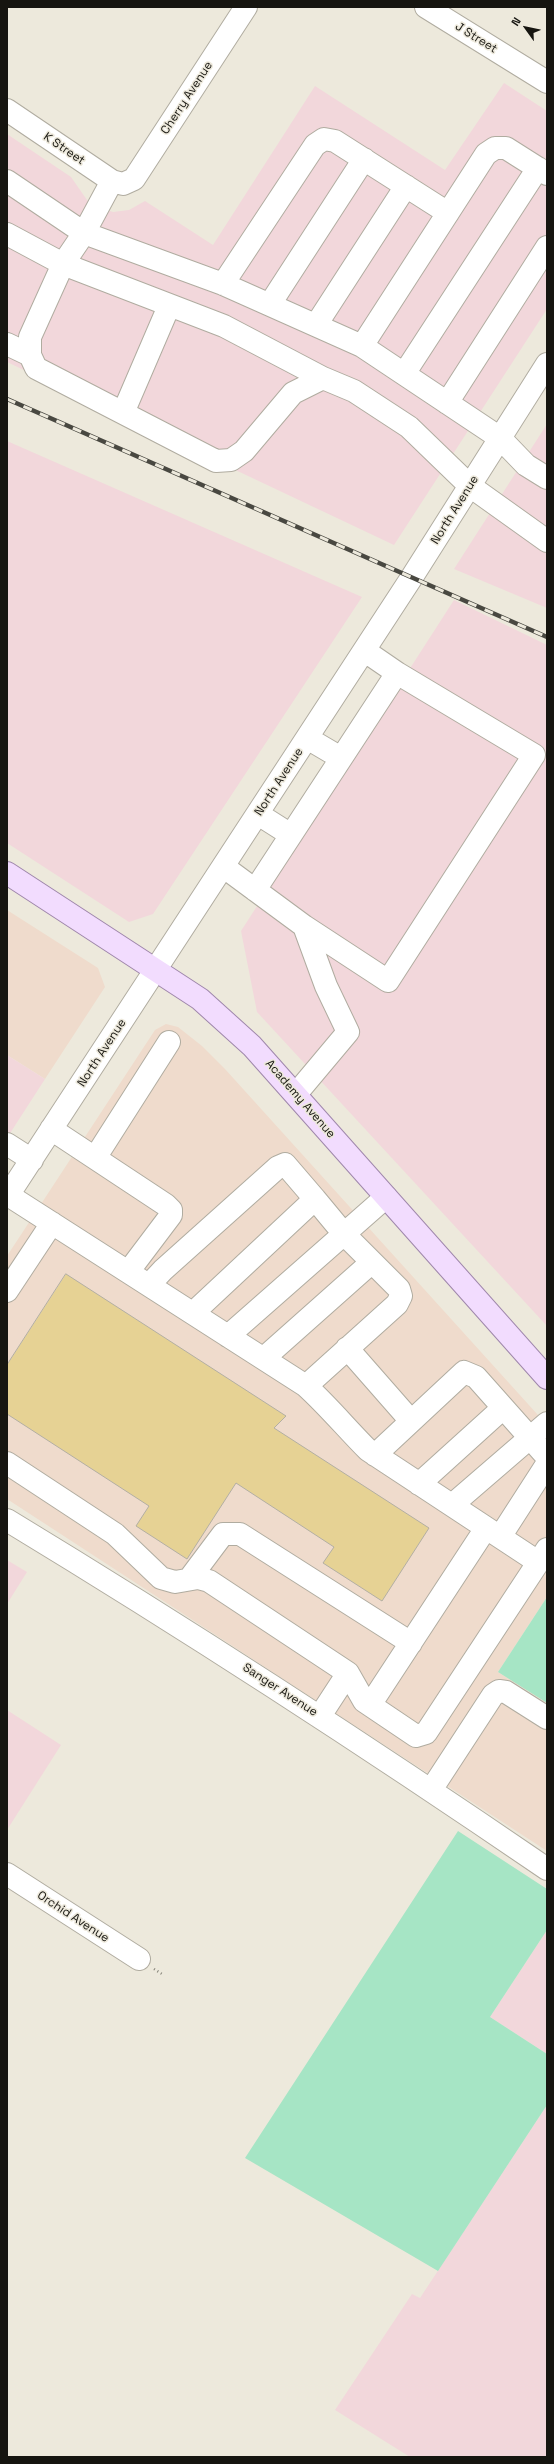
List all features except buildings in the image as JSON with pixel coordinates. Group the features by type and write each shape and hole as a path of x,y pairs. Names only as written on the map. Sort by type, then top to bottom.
{"main road":[{"name":"Academy Avenue","path":"7,873 157,970 216,1013 252,1046 547,1378"}],"street":[{"name":"Cherry Avenue","path":"117,183 134,179 246,7"},
{"name":"J Street","path":"426,7 547,82"},
{"name":"K Street","path":"7,110 117,183"},
{"path":"223,284 315,145 324,139 335,141 448,213"},
{"path":"362,346 486,154 495,148 506,148 543,171 404,374"},
{"path":"270,304 364,159"},
{"path":"7,181 84,232 223,284 362,346 500,438 526,465 547,478"},
{"path":"117,183 63,264 30,337 30,355 36,368 216,461 231,460 244,451 293,393 323,378"},
{"path":"316,325 406,186"},
{"path":"7,234 63,264 224,326 323,378 354,391 409,427 470,486 547,541"},
{"path":"447,403 547,247"},
{"path":"123,413 169,306"},
{"path":"7,344 30,355"},
{"name":"North Avenue","path":"7,1196 224,867 547,364"},
{"path":"224,867 304,926 388,981 534,755 397,673 364,650"},
{"path":"255,890 397,673"},
{"path":"307,738 341,758"},
{"path":"258,814 291,835"},
{"path":"296,1094 348,1032 326,986 304,926"},
{"path":"94,1158 169,1042"},
{"path":"52,1129 166,1205 171,1210 171,1215 128,1272"},
{"path":"7,1144 32,1160"},
{"path":"148,1285 278,1167 285,1164 344,1234 399,1289 402,1296 397,1304 306,1386"},
{"path":"7,1196 52,1223 306,1386 375,1455 493,1532 543,1555 426,1733 416,1736 364,1701 348,1673 210,1581 190,1578 176,1582 161,1578 114,1534 7,1463"},
{"path":"228,1336 386,1197"},
{"path":"193,1313 315,1199"},
{"path":"7,1291 52,1223"},
{"path":"264,1358 372,1262"},
{"path":"347,1348 411,1421"},
{"path":"375,1455 464,1372 476,1377 547,1457"},
{"path":"419,1484 503,1408"},
{"path":"452,1505 547,1423"},
{"path":"370,1704 411,1643 493,1532 547,1464"},
{"name":"Sanger Avenue","path":"7,1520 144,1603 320,1716 547,1869"},
{"path":"190,1578 223,1534 240,1534 411,1643"},
{"path":"144,1603 161,1578"},
{"path":"320,1716 348,1673"},
{"path":"431,1790 493,1695 499,1692 506,1692 547,1718"},
{"name":"Orchid Avenue","path":"7,1874 139,1959"}],"shaded area":[{"path":"504,83 547,111 547,309 394,545 7,362 7,134 71,177 87,200 97,207 113,212 129,210 145,201 213,245 315,86 445,170"},
{"path":"547,424 547,608 454,569"},
{"path":"7,441 362,597 153,914 129,922 7,843"},
{"path":"454,600 547,645 547,1326 257,1012 241,931"},
{"path":"7,910 98,968 105,987 45,1079 7,1055"},
{"path":"166,1024 178,1027 202,1046 225,1069 547,1425 547,1597 498,1672 547,1703 547,1851 7,1499 7,1256 155,1030"},
{"path":"7,1055 45,1079 7,1138"},
{"path":"7,1560 27,1572 7,1604"},
{"path":"7,1710 61,1745 7,1830"},
{"path":"547,1930 547,2054 490,2017"},
{"path":"547,2105 547,2457 410,2457 335,2410 412,2294 420,2298"}],"green space":[{"path":"547,1597 547,1703 498,1672"},
{"path":"458,1831 547,1889 547,1930 490,2017 547,2054 547,2105 438,2271 245,2158"}],"railway":[{"path":"7,399 547,637"}]}
